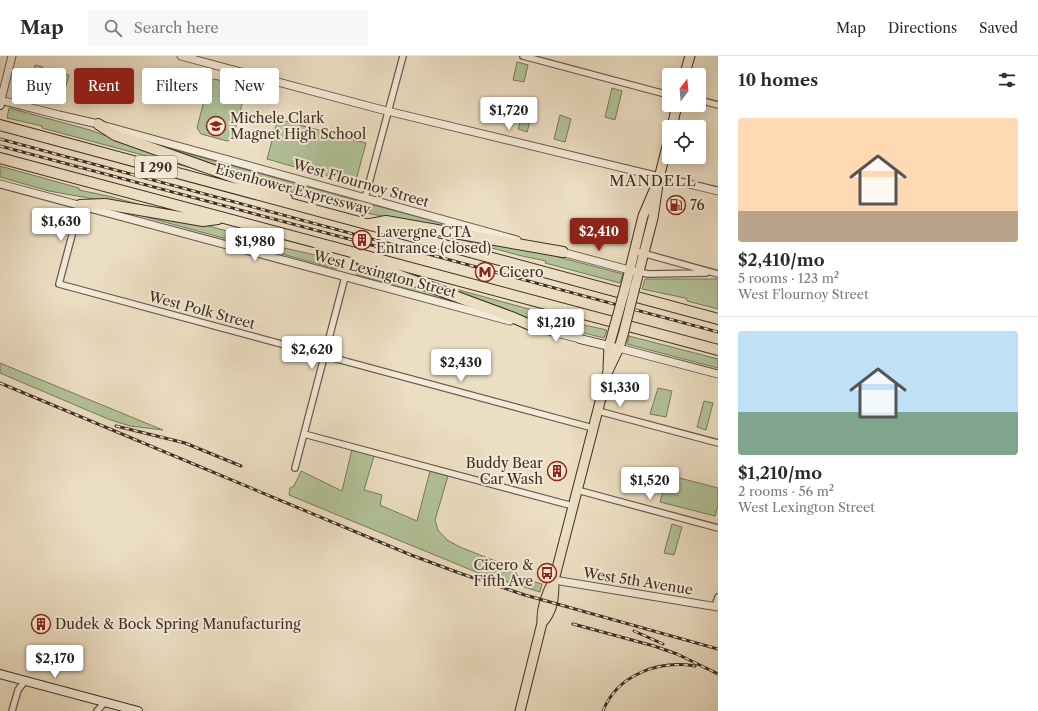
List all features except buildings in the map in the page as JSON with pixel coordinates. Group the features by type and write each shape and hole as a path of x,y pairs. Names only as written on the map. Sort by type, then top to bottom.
{"highway":[{"path":"98,124 114,135 275,192 297,205"},
{"name":"Eisenhower Expressway","path":"0,125 718,319"},
{"name":"I 290","path":"0,158 718,350"},
{"path":"80,205 105,204 203,221 224,218"},
{"path":"367,224 386,221 564,252"},
{"path":"348,251 371,266 514,318 537,328"}],"main road":[{"path":"687,68 690,56"},
{"path":"635,271 645,254 662,164"},
{"path":"520,711 542,623 549,616 554,596 554,580 608,371 619,348 623,335 635,271 635,252 643,216 659,178"},
{"path":"608,371 609,346 631,286"},
{"name":"West Lexington Street","path":"580,340 609,346"},
{"path":"0,674 138,711"}],"street":[{"path":"0,101 12,56"},
{"path":"181,56 388,111 659,178 718,191"},
{"path":"365,198 403,56"},
{"path":"522,56 662,93"},
{"name":"West Flournoy Street","path":"0,101 98,124 635,271 648,274 695,272 718,274"},
{"path":"706,102 718,105"},
{"name":"West Lexington Street","path":"0,184 580,340"},
{"name":"West Polk Street","path":"80,205 59,284 593,428"},
{"name":"West Flournoy Street","path":"635,252 718,274"},
{"path":"295,468 345,277"},
{"name":"West Lexington Street","path":"609,346 718,374"},
{"path":"598,411 718,444"},
{"path":"304,434 573,506"},
{"path":"577,490 718,528"},
{"name":"West 5th Avenue","path":"554,580 717,606"},
{"path":"717,606 718,597"},
{"path":"12,711 18,690 25,681"},
{"path":"97,711 105,702"}],"green space":[{"path":"517,62 528,65 524,82 513,80"},
{"path":"35,65 43,67 43,68 34,68"},
{"path":"66,74 69,75 66,86"},
{"path":"214,79 220,80 220,104 242,104 231,140 227,141 201,134 197,128 203,104 212,104 212,80"},
{"path":"612,88 622,91 615,120 605,117"},
{"path":"525,106 534,108 527,132 518,129"},
{"path":"9,108 90,130 195,169 42,128 42,126 7,118"},
{"path":"560,115 571,119 565,142 554,139"},
{"path":"278,119 366,143 355,184 267,159"},
{"path":"135,139 356,200 355,207 358,210 258,183"},
{"path":"0,166 79,188 79,190 112,197 167,212 49,191 0,177"},
{"path":"373,205 498,238 366,213 371,210"},
{"path":"124,211 197,223 280,245 280,247 342,261 337,263 337,269"},
{"path":"454,236 547,254 623,274 620,283 545,263 546,261 454,238"},
{"path":"356,264 485,311 357,275 356,274 359,269"},
{"path":"645,279 718,279 718,309 687,301 685,298 642,289"},
{"path":"437,284 562,318 562,320 607,330 604,338 528,319 437,286"},
{"path":"629,336 718,359 718,368 627,344"},
{"path":"0,363 163,430 130,426 108,419 0,373"},
{"path":"658,388 672,391 666,417 650,414"},
{"path":"704,401 713,403 706,430 697,427"},
{"path":"352,449 374,456 364,490 382,495 380,505 417,521 430,471 448,476 435,520 438,530 447,540 460,547 513,568 519,578 542,584 540,592 476,572 289,495 290,488 294,486 301,471 342,491"},
{"path":"668,475 718,488 718,506 715,516 660,502"},
{"path":"672,524 682,527 674,555 664,553"}],"railway":[{"path":"0,139 718,332"},
{"path":"0,146 394,251"},
{"path":"0,383 411,555 462,574 525,595 718,649"},
{"path":"116,426 185,443 241,466"},
{"path":"573,624 654,646 677,654 718,674"},
{"path":"634,631 663,644"},
{"path":"603,711 609,698 618,688 629,679 640,673 667,665 695,666"}],"place":[{"name":"Michele Clark Magnet High School","path":"216,126"},
{"name":"76","path":"676,205"},
{"name":"Lavergne CTA Entrance (closed)","path":"362,240"},
{"name":"Cicero","path":"485,272"},
{"name":"Buddy Bear Car Wash","path":"557,471"},
{"name":"Cicero & Fifth Ave","path":"547,573"},
{"name":"Dudek & Bock Spring Manufacturing","path":"41,624"}],"district":[{"name":"MANDELL","path":"653,181"}]}
